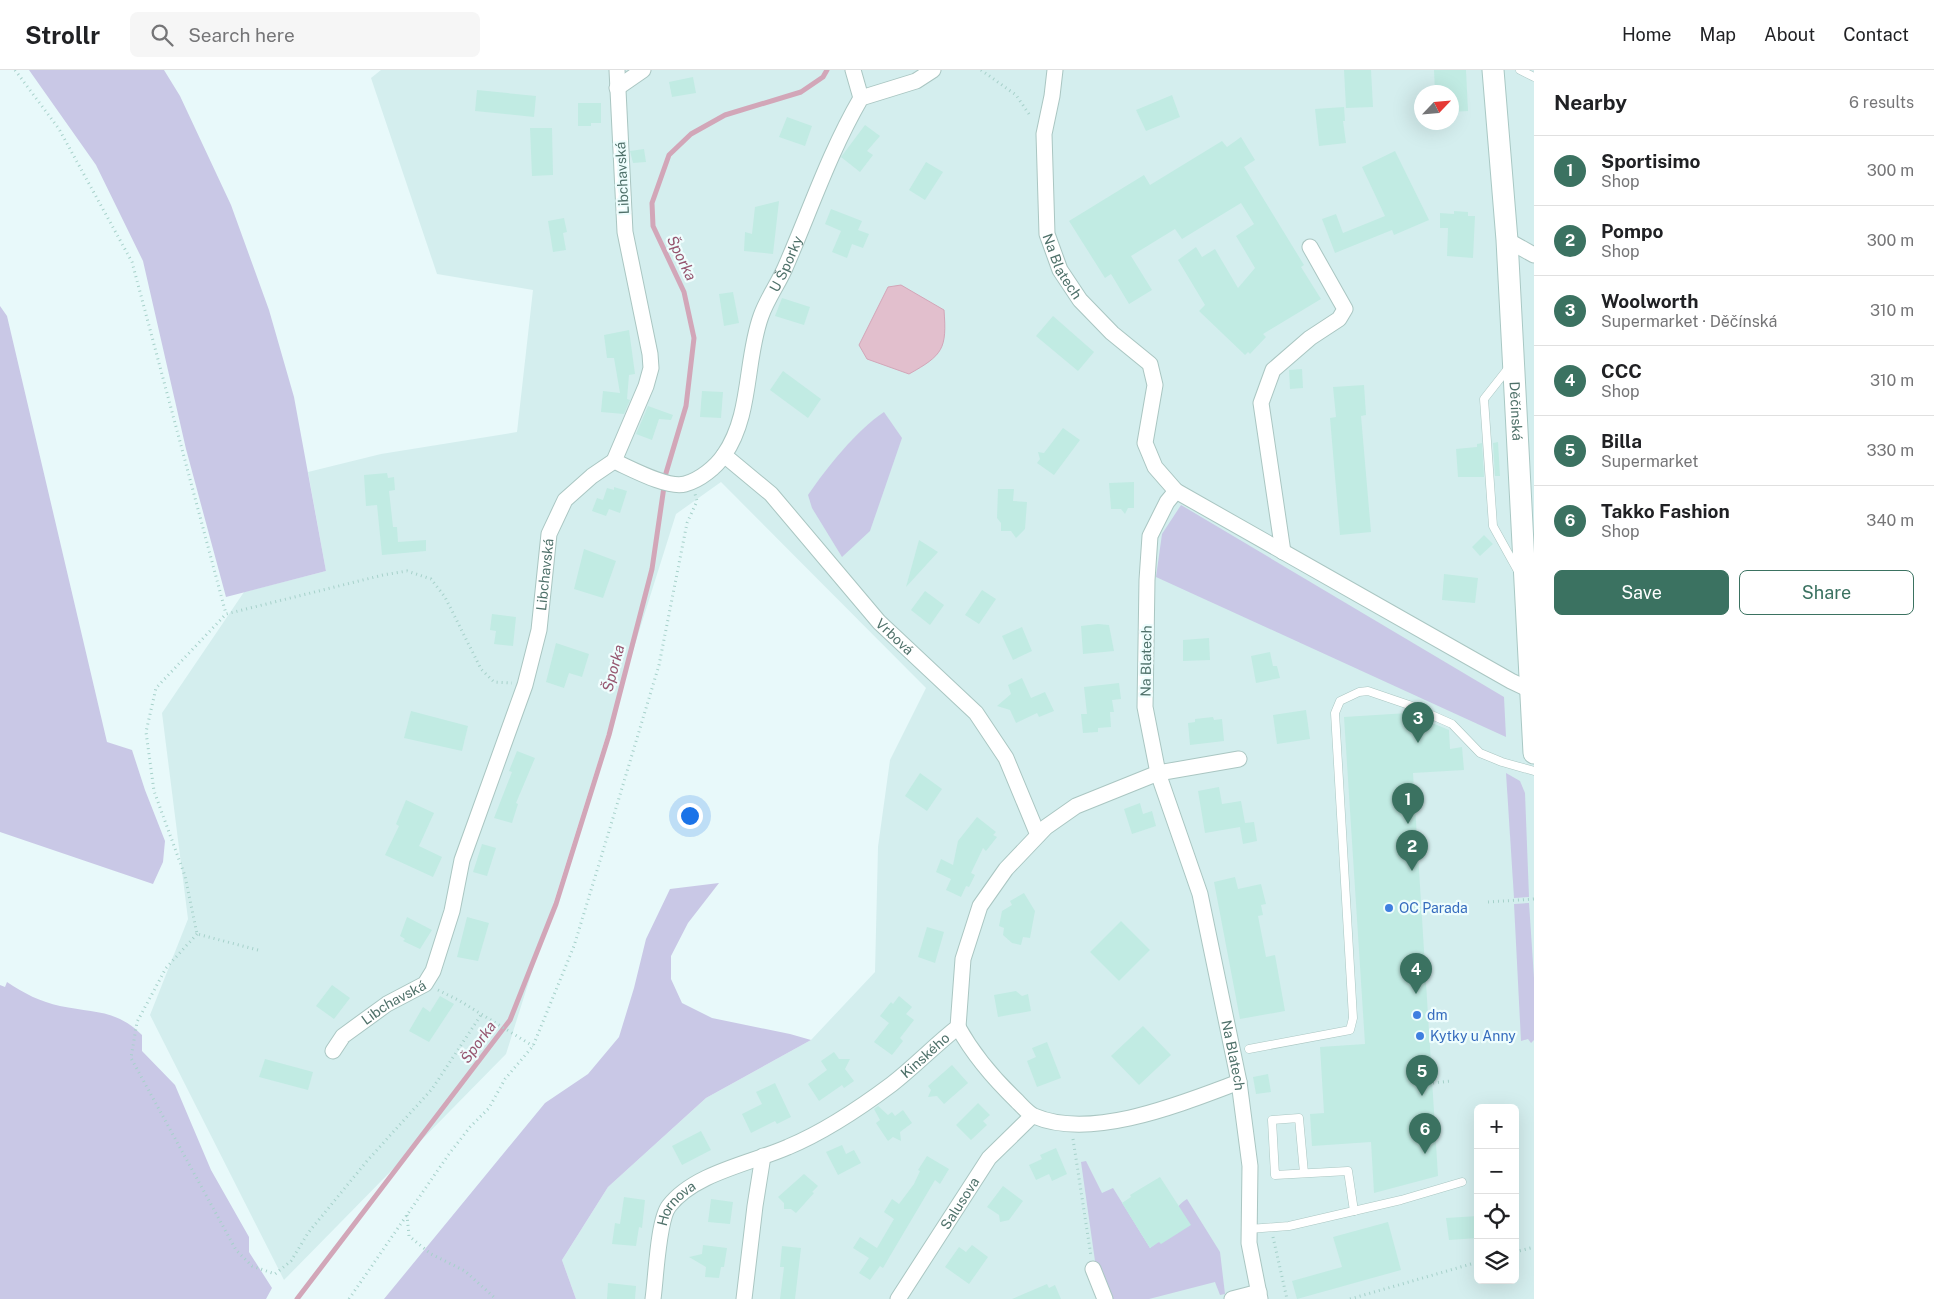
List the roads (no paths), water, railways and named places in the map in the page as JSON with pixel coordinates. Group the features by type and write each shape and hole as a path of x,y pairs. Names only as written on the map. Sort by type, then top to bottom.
{"main road":[{"name":"Děčínská","path":"1493,70 1507,240 1534,753"}],"street":[{"name":"Libchavská","path":"333,1051 343,1036 387,1004 425,984 433,971 452,911 462,860 525,684 539,630 549,534 565,500 592,476 614,461 646,386 651,368 625,232 617,70"},
{"path":"617,88 643,70"},
{"path":"853,70 861,98 916,80 933,70"},
{"name":"Na Blatech","path":"1055,70 1044,134 1047,234 1060,270 1080,300 1112,333 1150,364 1155,385 1144,443 1172,497 1150,536 1147,580 1145,708 1158,773 1200,894 1239,1082 1250,1166 1249,1243 1259,1295"},
{"name":"U Šporky","path":"614,461 652,478 683,484 704,475 724,455 739,425 761,315 785,268 840,134 861,98"},
{"path":"1507,240 1534,255"},
{"path":"1282,552 1261,403 1273,370 1310,338 1339,318 1345,308 1310,247"},
{"name":"Vrbová","path":"724,455 770,494 879,622 976,713 1006,758 1038,835"},
{"path":"1172,497 1282,552 1530,690"},
{"name":"Kinského","path":"763,1156 788,1147 848,1115 893,1083 932,1047 958,1027 964,959 980,906 1006,869 1038,835 1076,806 1158,773 1239,760"},
{"path":"958,1027 974,1054 994,1079 1032,1116 1072,1126 1115,1121 1182,1102 1239,1082"},
{"name":"Salusova","path":"898,1299 989,1158 1032,1116"},
{"path":"744,1299 763,1156"},
{"name":"Hornova","path":"653,1299 662,1226 669,1206 690,1188 732,1166 763,1156"},
{"path":"1093,1269 1105,1299"},
{"path":"1232,1299 1259,1295"}],"lane":[{"path":"1520,70 1534,77"},
{"path":"1512,362 1484,398 1493,526 1524,581"},
{"path":"1249,1049 1350,1030 1353,1018 1335,713 1340,701 1358,692 1368,692 1409,705 1452,724 1480,753 1502,762 1534,771"},
{"path":"1304,1173 1299,1118 1272,1120 1275,1175 1348,1171 1354,1211"},
{"path":"1250,1229 1271,1229 1354,1211 1462,1182"}],"waterway":[{"name":"Šporka","path":"297,1299 510,1020 556,904 609,735 652,569 666,473 686,406 694,338 684,292 653,226 652,203 669,155 691,134 725,115 801,92 823,77 827,70"}],"place":[{"name":"Woolworth","path":"1418,743"},
{"name":"Sportisimo","path":"1408,824"},
{"name":"Pompo","path":"1412,871"},
{"name":"OC Parada","path":"1389,908"},
{"name":"CCC","path":"1416,994"},
{"name":"dm","path":"1417,1015"},
{"name":"Kytky u Anny","path":"1420,1036"},
{"name":"Billa","path":"1422,1096"},
{"name":"Takko Fashion","path":"1425,1154"}]}
